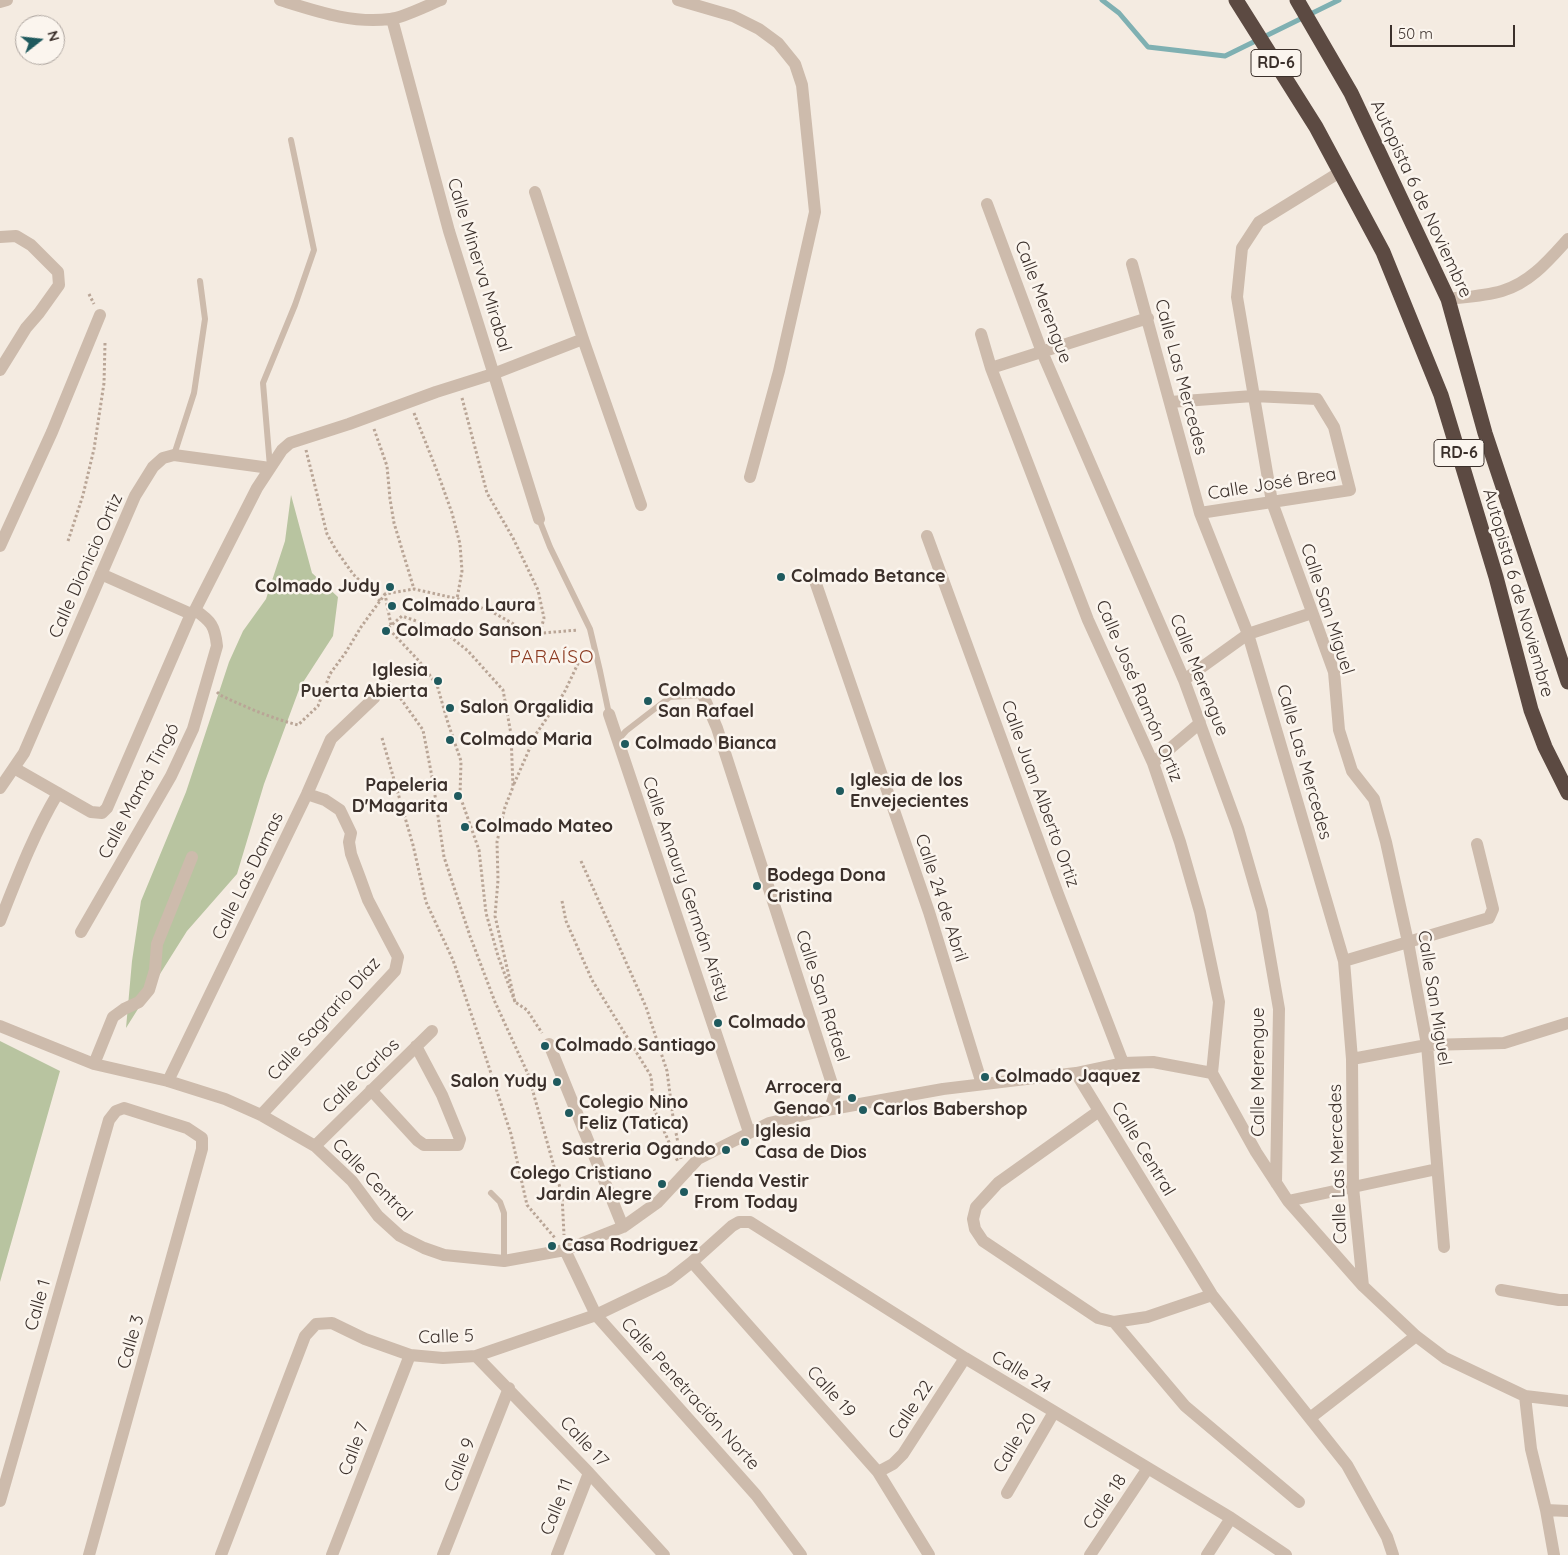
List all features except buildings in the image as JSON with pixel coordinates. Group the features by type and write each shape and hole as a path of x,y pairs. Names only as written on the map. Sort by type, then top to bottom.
{"highway":[{"name":"Autopista 6 de Noviembre","path":"1236,0 1316,127 1383,252 1441,395 1496,577 1531,710 1545,747 1568,793"},
{"name":"Autopista 6 de Noviembre","path":"1297,0 1351,93 1448,299 1485,433 1568,682"}],"street":[{"path":"0,2 7,0"},
{"path":"280,0 334,16 362,20 392,19 441,0"},
{"path":"678,0 733,16 759,29 778,43 795,64 802,85 815,212 780,371 750,477"},
{"name":"Calle Minerva Mirabal","path":"392,19 449,231 539,519"},
{"name":"Calle San Miguel","path":"1340,172 1259,222 1242,248 1236,297 1272,502 1334,672 1339,730 1352,771 1374,800 1386,842 1408,942 1427,1044 1444,1247"},
{"path":"535,192 583,339 641,505"},
{"name":"Calle Merengue","path":"987,204 1042,352 1184,680 1238,828 1262,911 1279,1009 1276,1183"},
{"path":"0,237 16,236 30,245 58,272 59,285 26,328 0,370"},
{"path":"1448,299 1502,291 1529,278 1546,264 1568,239"},
{"name":"Calle Las Mercedes","path":"1132,264 1200,513 1248,634 1344,961 1352,1059 1353,1187 1363,1286"},
{"path":"0,546 52,432 100,315"},
{"path":"991,368 1148,318"},
{"name":"Calle José Ramón Ortiz","path":"980,334 991,368 1088,620 1153,763 1180,842 1197,903 1219,1002 1212,1073"},
{"path":"14,768 91,812 102,813 107,808 193,612 257,488 282,450 290,443 493,374 583,339"},
{"path":"1170,402 1253,396"},
{"name":"Calle José Brea","path":"1200,513 1350,490 1334,426 1317,399 1253,396"},
{"path":"174,455 270,468"},
{"name":"Calle Dionicio Ortiz","path":"0,788 24,753 136,496 153,467 163,458 174,455"},
{"name":"Calle Juan Alberto Ortiz","path":"927,536 1058,894 1123,1063"},
{"name":"Calle Mamá Tingó","path":"81,932 170,776 193,729 217,646 216,633 206,617 101,574"},
{"name":"Calle 24 de Abril","path":"815,581 929,912 982,1084"},
{"path":"1184,680 1248,634 1312,612"},
{"name":"Calle San Rafael","path":"703,695 717,728 835,1093 830,1109"},
{"name":"Calle Las Damas","path":"168,1081 307,794 331,739 374,698"},
{"name":"Calle Amaury Germán Aristy","path":"609,714 749,1132"},
{"path":"1153,763 1200,723"},
{"path":"0,920 58,793"},
{"name":"Calle Sagrario Díaz","path":"261,1115 395,971 398,957 368,900 351,854 349,842 351,833 340,810 325,800 307,794"},
{"path":"1344,961 1489,918 1493,909 1477,844"},
{"path":"94,1064 113,1017 139,1002 148,990 155,970 157,944 192,857"},
{"path":"1352,1059 1427,1044 1504,1043 1568,1023"},
{"name":"Calle Central","path":"0,1026 94,1064 168,1081 225,1099 261,1115 315,1146 352,1180 378,1216 400,1236 424,1248 444,1255 504,1261 565,1250 623,1227 658,1202 698,1159 768,1122 942,1089 1076,1073 1212,1295 1347,1465 1387,1537 1393,1555"},
{"name":"Calle Carlos","path":"315,1146 432,1031"},
{"path":"549,1044 623,1227"},
{"path":"372,1090 417,1140 424,1145 458,1145 460,1139 442,1095 416,1046"},
{"path":"1076,1073 1123,1063 1153,1062 1212,1073 1256,1152 1288,1201 1363,1286 1416,1336 1445,1358 1525,1396 1568,1401"},
{"name":"Calle 1","path":"0,1501 109,1120 116,1111 124,1108 187,1128 202,1138"},
{"path":"1099,1111 998,1183 976,1207 973,1219 983,1241 1098,1318 1114,1322 1147,1317 1212,1295"},
{"name":"Calle 3","path":"89,1555 200,1160 202,1138"},
{"path":"1288,1201 1437,1169"},
{"name":"Calle 5","path":"221,1555 305,1336 316,1324 332,1323 365,1339 410,1355 444,1358 476,1356 596,1315 669,1280 739,1222"},
{"name":"Calle 24","path":"739,1222 750,1222 763,1228 965,1358 1231,1518 1286,1555"},
{"name":"Calle Penetración Norte","path":"565,1250 596,1315 756,1495 801,1555"},
{"name":"Calle 19","path":"692,1262 878,1472 929,1555"},
{"path":"1501,1290 1568,1300"},
{"path":"1114,1322 1185,1406 1299,1502"},
{"path":"1310,1418 1416,1336"},
{"name":"Calle 7","path":"332,1555 410,1355"},
{"name":"Calle 17","path":"476,1356 589,1473 664,1555"},
{"name":"Calle 22","path":"878,1472 893,1464 903,1454 965,1358"},
{"name":"Calle 9","path":"443,1555 508,1388"},
{"path":"1525,1396 1531,1449 1546,1510 1554,1555"},
{"name":"Calle 20","path":"1006,1493 1054,1412"},
{"name":"Calle 18","path":"1090,1555 1148,1468"},
{"name":"Calle 11","path":"557,1555 589,1473"},
{"path":"1546,1510 1568,1511"},
{"path":"1207,1555 1231,1518"}],"lane":[{"path":"270,468 263,384 295,305 314,250 291,140"},
{"path":"174,455 194,393 205,319 200,281"},
{"path":"539,519 550,548 590,629 609,714"},
{"path":"618,741 626,731 670,696 703,695"},
{"path":"491,1193 500,1202 504,1213 504,1261"}],"path":[{"path":"68,541 94,449 104,383 105,324 89,294"},
{"path":"458,385 472,431 487,493 513,538 538,590 544,618 540,633"},
{"path":"409,401 452,513 460,544 462,570 456,599"},
{"path":"369,417 387,466 394,523 414,588"},
{"path":"304,439 327,534 353,574 380,601"},
{"path":"207,683 220,695 243,706 284,722 298,725 318,706 330,674 385,594 414,588 463,600 496,614 531,634 590,629 589,641 564,693 536,734 505,807 497,842 498,880 495,916 515,1002"},
{"path":"385,594 392,624"},
{"path":"513,787 511,734 503,690 468,651 442,630 402,616 388,628 419,661 437,684 461,761 460,796 479,850 486,913 498,956 515,1002 527,1010 549,1044"},
{"path":"386,678 423,730 444,858 470,936 495,1002 528,1074 562,1195 565,1250"},
{"path":"382,738 413,845 426,902 453,960 511,1134 527,1205 565,1250"},
{"path":"581,860 646,1007 667,1071 673,1117 684,1174"},
{"path":"562,901 566,921 592,980 652,1076 654,1109 684,1174"}],"green space":[{"path":"291,495 312,573 338,597 333,636 300,687 264,784 237,874 187,931 126,1028 132,961 141,901 186,792 229,662 243,631 266,599 285,541"},
{"path":"0,1041 60,1071 0,1282"}],"waterway":[{"path":"1102,0 1119,13 1148,47 1225,56 1339,0"}],"place":[{"name":"Colmado Betance","path":"781,577"},
{"name":"Colmado Judy","path":"390,587"},
{"name":"Colmado Laura","path":"392,606"},
{"name":"Colmado Sanson","path":"386,631"},
{"name":"Iglesia Puerta Abierta","path":"438,681"},
{"name":"Colmado San Rafael","path":"648,701"},
{"name":"Salon Orgalidia","path":"450,708"},
{"name":"Colmado Maria","path":"450,740"},
{"name":"Colmado Bianca","path":"625,744"},
{"name":"Iglesia de los Envejecientes","path":"840,791"},
{"name":"Papeleria D'Magarita","path":"458,796"},
{"name":"Colmado Mateo","path":"465,827"},
{"name":"Bodega Dona Cristina","path":"757,886"},
{"name":"Colmado","path":"718,1023"},
{"name":"Colmado Santiago","path":"545,1046"},
{"name":"Colmado Jaquez","path":"985,1077"},
{"name":"Salon Yudy","path":"557,1082"},
{"name":"Arrocera Genao 1","path":"852,1098"},
{"name":"Carlos Babershop","path":"863,1110"},
{"name":"Colegio Nino Feliz (Tatica)","path":"569,1113"},
{"name":"Iglesia Casa de Dios","path":"745,1142"},
{"name":"Sastreria Ogando","path":"726,1150"},
{"name":"Colego Cristiano Jardin Alegre","path":"662,1184"},
{"name":"Tienda Vestir From Today","path":"684,1192"},
{"name":"Casa Rodriguez","path":"552,1246"}],"district":[{"name":"PARAÍSO","path":"552,657"}]}
